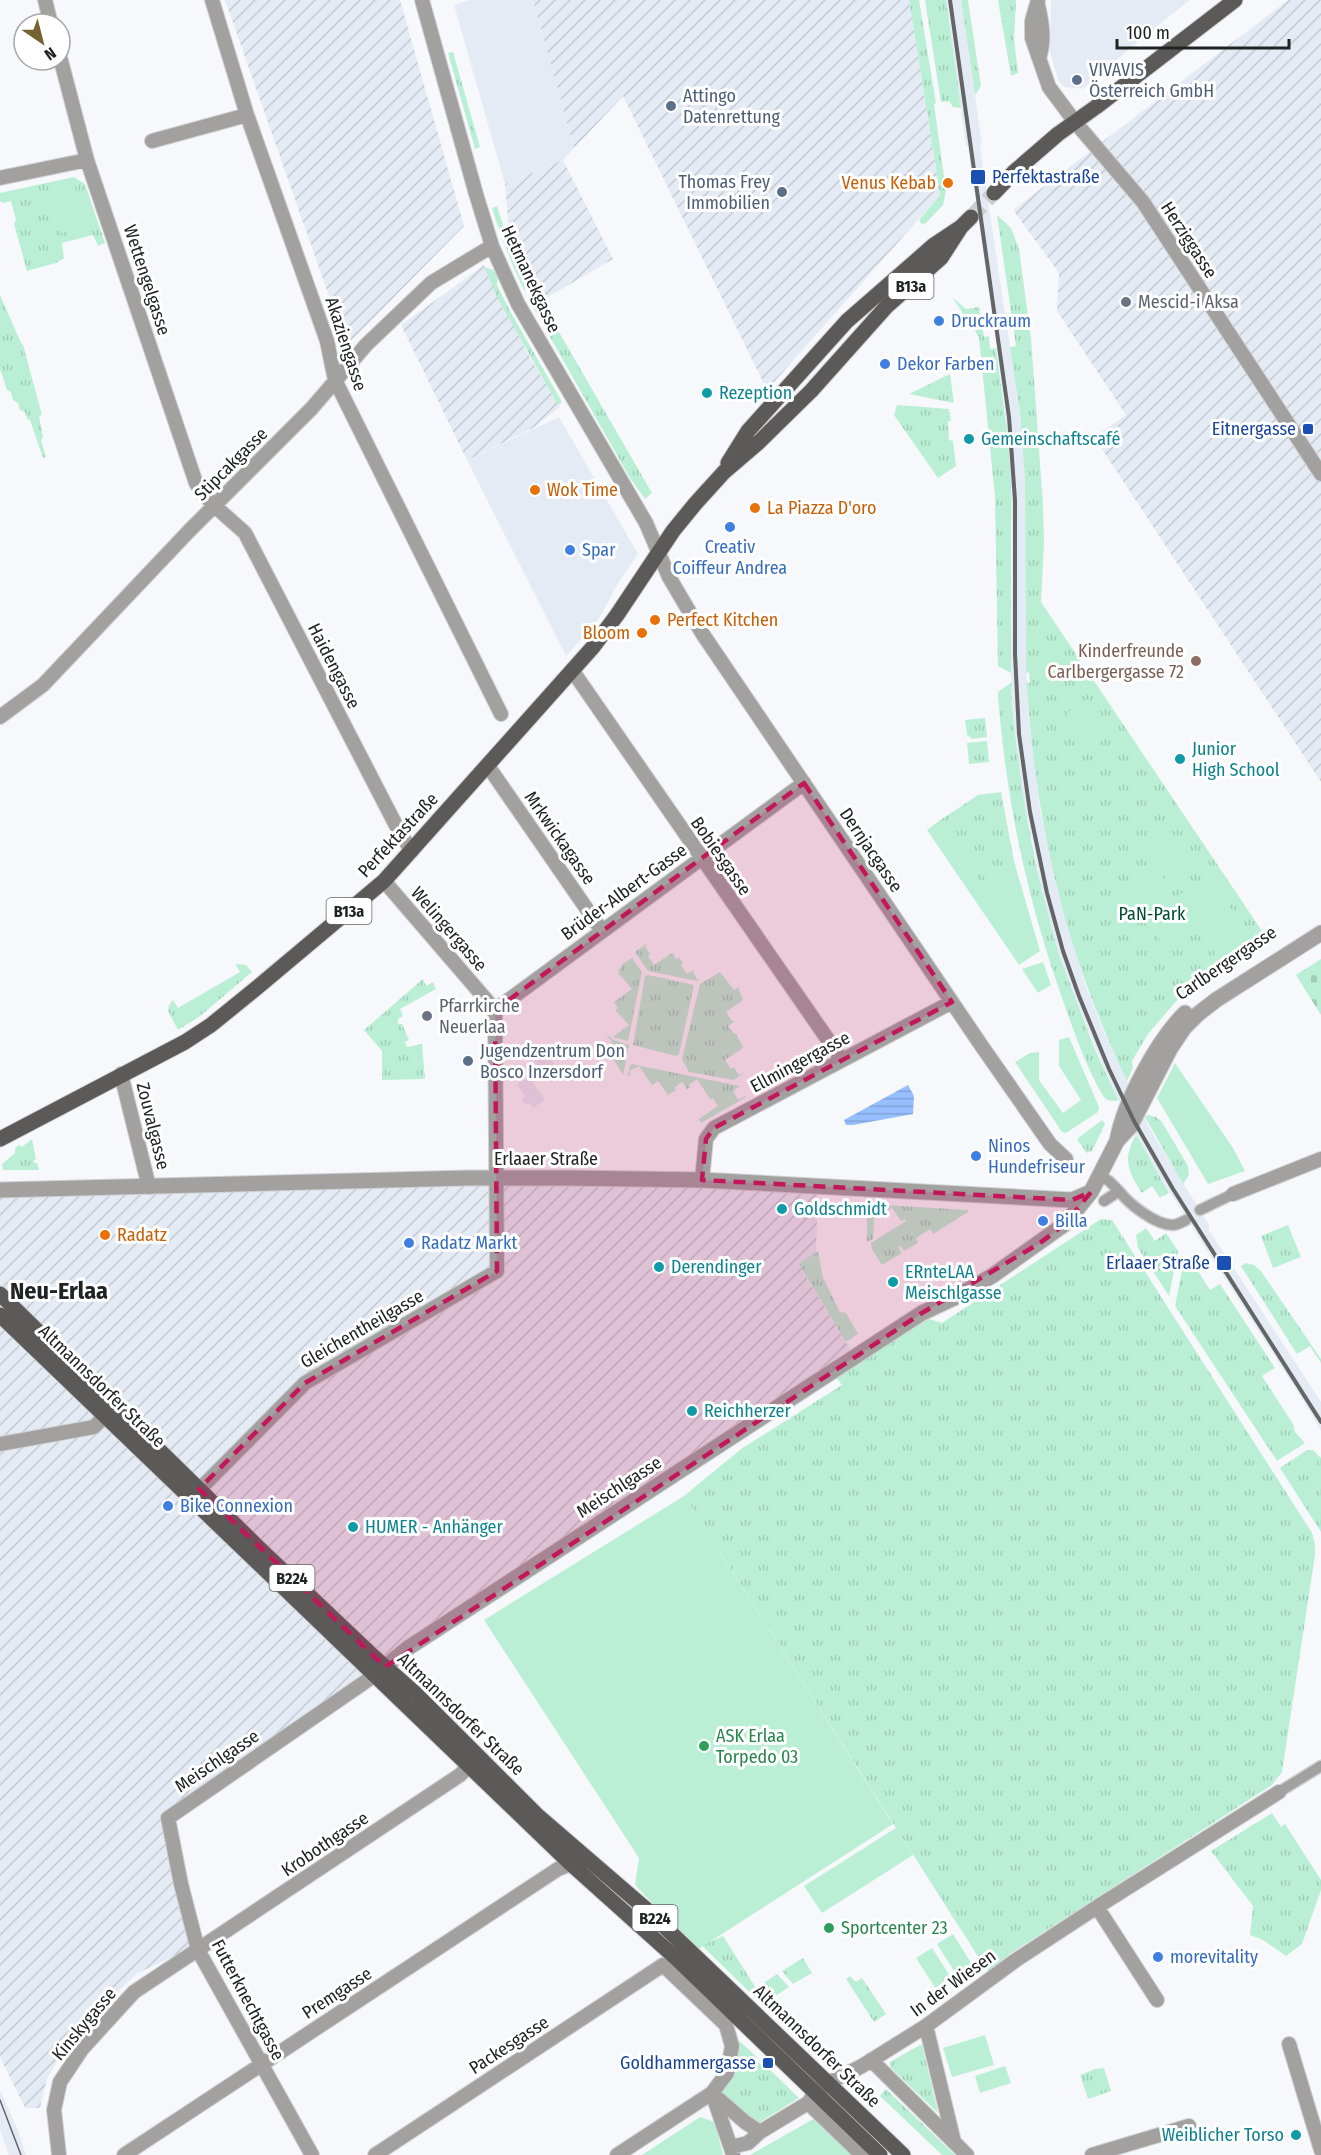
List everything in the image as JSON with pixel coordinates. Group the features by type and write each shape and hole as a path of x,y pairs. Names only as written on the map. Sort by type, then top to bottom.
{"main road":[{"path":"994,193 1044,146 1235,0"},
{"name":"Perfektastraße","path":"0,1141 211,1026 384,881 572,670 611,623 676,528 724,472 759,442 811,391 886,307 934,266 966,222 934,245 847,321 748,431 724,472"},
{"name":"Altmannsdorfer Straße","path":"0,1294 110,1411 380,1671 469,1766 571,1864 678,1960 811,2098 880,2155"},
{"name":"Altmannsdorfer Straße","path":"0,1315 110,1411"},
{"name":"Altmannsdorfer Straße","path":"380,1671 416,1694 538,1816 646,1910 903,2155"}],"street":[{"name":"Akaziengasse","path":"212,0 247,116 327,340 335,380 501,714"},
{"name":"Hetmanekgasse","path":"422,0 492,246 518,303 646,523 658,553"},
{"name":"Herziggasse","path":"1038,3 1031,29 1033,44 1049,87 1075,122 1143,201 1320,470"},
{"name":"Wettengelgasse","path":"64,72 87,159 196,483 202,495 216,505"},
{"path":"152,141 247,116"},
{"path":"0,178 87,159"},
{"name":"Stipcakgasse","path":"0,717 43,685 312,408 366,345 431,283 492,246"},
{"name":"Haidengasse","path":"216,505 245,533 401,835 412,851"},
{"name":"Dernjacgasse","path":"658,553 669,577 702,633 1050,1144 1066,1159"},
{"name":"Bobiesgasse","path":"572,670 842,1060"},
{"name":"Mrkwickagasse","path":"488,766 602,931"},
{"name":"Brüder-Albert-Gasse","path":"495,1010 804,783"},
{"name":"Welingergasse","path":"384,881 495,1010"},
{"name":"Carlbergergasse","path":"1117,1141 1121,1120 1154,1054 1178,1021 1201,1000 1321,923"},
{"name":"Carlbergergasse","path":"1091,1192 1117,1141 1130,1127 1170,1048 1190,1021 1216,1000 1321,933"},
{"name":"Ellmingergasse","path":"702,1180 706,1139 714,1128 952,1002"},
{"path":"495,1010 497,1178"},
{"name":"Zouvalgasse","path":"122,1074 149,1187"},
{"path":"1200,1210 1233,1194 1321,1159"},
{"path":"1099,1175 1109,1181 1135,1209 1164,1223 1176,1225 1186,1220"},
{"name":"Erlaaer Straße","path":"0,1190 497,1178 702,1180 1072,1200 1091,1192"},
{"name":"Gleichentheilgasse","path":"195,1494 305,1383 496,1271 497,1178"},
{"path":"1104,1201 1119,1191"},
{"name":"Meischlgasse","path":"168,1818 380,1671 408,1648 922,1313 954,1298 1040,1243 1065,1224 1091,1192"},
{"path":"0,1444 94,1427 110,1411"},
{"name":"Krobothgasse","path":"198,1950 460,1775 469,1766"},
{"path":"1278,1792 1321,1766"},
{"name":"In der Wiesen","path":"828,2083 926,2026 1016,1960 1278,1792"},
{"name":"Futterknechtgasse","path":"168,1818 181,1884 198,1950 312,2155"},
{"name":"Premgasse","path":"124,2155 558,1869 571,1864"},
{"path":"1097,1907 1157,2000"},
{"name":"Kinskygasse","path":"59,2155 54,2110 60,2082 82,2049 134,1992 198,1950"},
{"name":"Packesgasse","path":"375,2155 663,1965 726,2025 732,2046 727,2073 712,2093"},
{"path":"926,2026 954,2142"},
{"path":"1289,2044 1321,2150"},
{"name":"Altmannsdorfer Straße","path":"871,2060 967,2155"},
{"path":"712,2093 732,2151 748,2143 756,2130 811,2098 828,2083"},
{"path":"712,2093 756,2130"},
{"path":"617,2155 712,2093"},
{"name":"Altmannsdorfer Straße","path":"811,2098 862,2155"},
{"path":"1092,2155 1189,2126"}],"highlighted area":[{"path":"804,783 952,1002 714,1128 706,1139 702,1180 1072,1200 1091,1192 1065,1224 1040,1243 922,1313 385,1667 199,1489 305,1383 497,1271 495,1010"}],"shaded area":[{"path":"225,0 400,0 464,226 351,341 343,336"},
{"path":"469,0 533,0 574,148 563,160 505,184 454,5"},
{"path":"533,0 909,0 932,143 930,146 933,148 940,195 767,390 623,96 574,148"},
{"path":"946,0 961,0 982,144 980,145 981,155 1020,413 1025,481 1028,714 1040,810 1058,886 1056,886 1085,984 1104,1032 1151,1131 1209,1225 1209,1230 1321,1402 1321,1431 1144,1152 1116,1096 1082,1015 1059,955 1042,891 1040,891 1042,889 1021,785 1011,694 1012,527 1008,439 997,348"},
{"path":"1051,0 1190,0 1083,89 1064,87 1058,80 1050,52"},
{"path":"1288,0 1321,0 1321,782 1094,437 1126,415 1057,311 1059,273 1013,210"},
{"path":"563,160 613,259 541,301 509,231 505,184"},
{"path":"484,265 530,358 560,407 533,428 467,460 401,325"},
{"path":"559,417 638,554 620,580 597,622 566,656 467,460"},
{"path":"545,1051 554,1064 531,1080 545,1100 533,1108 530,1103 525,1104 522,1099 525,1096 517,1084 539,1069 533,1059"},
{"path":"468,1178 818,1185 816,1252 799,1265 850,1349 478,1610 375,1670 171,1820 189,1949 136,1974 96,2013 63,2051 47,2079 40,2108 25,2108 0,2057 0,1190"},
{"path":"0,2090 18,2130 26,2155 9,2155 0,2130"}],"green space":[{"path":"909,0 919,0 936,103 934,104 946,191 943,205 922,225 919,220 940,195 933,148 930,146 932,143"},
{"path":"925,0 946,0 961,108 953,107 949,101 941,102"},
{"path":"961,0 968,0 981,86 975,95"},
{"path":"998,0 1016,0 1014,39 1018,73 1011,76"},
{"path":"453,52 480,147 475,149 448,53"},
{"path":"74,177 85,184 105,243 98,246 93,235 62,243 64,258 56,263 27,271 14,224 16,220 11,201 3,203 0,201 0,193"},
{"path":"74,183 87,226 61,233 49,190"},
{"path":"497,206 513,256 528,288 524,290 506,249 492,208"},
{"name":"PaN-Park","path":"997,215 1011,228 1019,249 1031,338 1043,505 1044,544 1041,602 1266,937 1185,991 1148,1034 1132,1061 1133,1068 1127,1081 1087,986 1071,938 1058,891 1038,793 1026,682 1030,683 1029,672 1026,673 1025,481 1020,413 1010,347 1016,346"},
{"path":"484,267 493,270 498,276 497,285 510,311 562,402 558,405 499,301"},
{"path":"0,295 23,345 42,415 39,416 43,437 41,440 46,457 43,458 30,420 27,419 25,412 20,410 18,403 13,400 11,392 7,390 0,369"},
{"path":"952,297 966,309 979,307 984,337 989,336 990,349 996,348 1008,439 1011,484 1011,673 998,666 995,497 979,337"},
{"path":"533,298 537,304 541,301 652,493 645,499 630,478 529,300"},
{"path":"950,374 954,403 909,394"},
{"path":"897,405 949,409 951,421 948,421 949,440 953,441 956,466 938,478 894,415"},
{"path":"1012,682 1011,694 1019,767 1031,841 1042,889 1040,890 1059,955 1094,1047 1118,1100 1115,1101 1107,1100 1103,1096 1080,1047 1049,958 1028,885 1013,812 998,697 998,692"},
{"path":"1087,699 1111,734 1089,749 1066,713"},
{"path":"985,718 987,737 972,739 967,735 965,720"},
{"path":"987,741 989,762 969,764 967,743"},
{"path":"1001,792 1014,861 981,883 939,821 978,795"},
{"path":"939,821 981,882 1014,861 1040,951 1019,965 927,830"},
{"path":"1170,829 1194,864 1173,879 1149,843"},
{"path":"1157,868 1195,932 1167,951 1126,888"},
{"path":"1209,875 1249,935 1217,956 1177,896"},
{"path":"649,942 645,946 654,965 672,953 683,963 681,965 687,974 694,970 698,981 648,971 635,952"},
{"path":"632,958 642,972 628,1041 613,1037 629,1025 615,1010 618,1008 614,1002 632,989 618,973 622,965"},
{"path":"1321,959 1321,1015 1296,975"},
{"path":"1043,962 1051,985 1038,993 1022,969"},
{"path":"237,964 246,965 252,972 199,1017 178,1030 168,1011 173,1000 178,1008 240,972"},
{"path":"720,972 734,990 738,987 743,1000 726,1012 732,1021 735,1021 728,1026 734,1034 736,1033 743,1048 725,1060 731,1069 734,1067 739,1075 745,1072 734,1080 689,1072 682,1059 700,984"},
{"path":"645,976 694,985 679,1054 676,1056 633,1045"},
{"path":"423,979 426,986 433,982 436,989 400,1009 403,1016 398,1019 398,1024 402,1024 409,1040 405,1042 407,1047 422,1044 425,1079 382,1080 382,1051 364,1030"},
{"path":"609,1036 613,1040 629,1045 623,1075 608,1050 614,1046 609,1038 606,1038"},
{"path":"1069,1037 1099,1107 1098,1112 1066,1133 1062,1132 1015,1062 1030,1053 1039,1052 1039,1080 1063,1113 1081,1100 1059,1066 1059,1040"},
{"path":"1175,1063 1233,1148 1245,1171 1208,1184 1157,1098"},
{"path":"631,1064 740,1086 733,1091 738,1100 746,1097 701,1123 699,1119 718,1106 713,1098 710,1099 697,1079 687,1089 682,1082 668,1095 658,1081 652,1085 639,1066 629,1071 631,1074 627,1076"},
{"path":"1148,1115 1162,1122 1188,1166 1189,1175 1183,1184 1145,1117"},
{"path":"1102,1120 1105,1124 1092,1151 1087,1153 1078,1138"},
{"path":"1136,1135 1169,1193 1160,1198 1152,1186 1142,1193 1130,1172 1129,1152"},
{"path":"32,1139 36,1159 34,1163 37,1163 39,1170 3,1170 2,1164 15,1153 15,1148 19,1145 22,1147"},
{"path":"867,1204 968,1210 968,1212 933,1234 930,1229 916,1238 918,1243 904,1251 901,1246 898,1247 902,1253 882,1265 871,1243 906,1221 905,1219 901,1221 892,1208 874,1219 873,1239 867,1242"},
{"path":"1101,1219 1112,1220 1312,1533 1315,1555 1282,1772 1272,1785 1011,1953 988,1972 684,1496 741,1449 842,1385 835,1376 926,1318 942,1323"},
{"path":"1288,1225 1301,1257 1273,1268 1261,1236"},
{"path":"1146,1228 1155,1241 1166,1233 1178,1251 1169,1296 1138,1248 1136,1235"},
{"path":"818,1252 823,1278 840,1312 846,1313 858,1334 846,1342 799,1264"},
{"path":"1189,1257 1210,1290 1220,1284 1275,1368 1262,1376 1293,1424 1295,1432 1305,1443 1277,1461 1175,1306 1184,1260"},
{"path":"1246,1263 1254,1265 1261,1271 1321,1359 1321,1363 1310,1346 1297,1354 1241,1266"},
{"path":"1307,1450 1313,1450 1321,1458 1321,1532 1280,1468"},
{"name":"ASK Erlaa Torpedo 03","path":"684,1496 893,1824 697,1950 635,1885 639,1858 484,1620"},
{"path":"1272,1813 1281,1827 1285,1824 1321,1880 1321,1890 1302,1944 1286,1956 1263,1940 1250,1935 1253,1906 1211,1851"},
{"path":"896,1828 913,1855 822,1913 804,1886"},
{"path":"637,1882 707,1943 723,1936 756,1988 777,1974 789,1987 768,2001 775,2010 770,2012"},
{"path":"953,1934 975,1969 959,1979 937,1944"},
{"path":"932,1948 954,1982 938,1992 916,1958"},
{"path":"803,1958 812,1973 793,1984 782,1971"},
{"path":"850,1976 856,1982 862,1978 886,2014 874,2022 846,1979"},
{"path":"985,2035 994,2065 952,2077 943,2048"},
{"path":"735,2037 758,2058 756,2060 763,2067 765,2065 799,2098 755,2125 722,2092 734,2066"},
{"path":"922,2045 938,2113 890,2067 890,2062"},
{"path":"1005,2066 1011,2083 980,2093 975,2076"},
{"path":"1104,2068 1111,2091 1088,2099 1080,2075"},
{"path":"886,2089 955,2155 942,2155 880,2096"},
{"path":"700,2117 715,2122 723,2155 642,2155"},
{"path":"815,2118 854,2155 750,2155"}],"water":[{"path":"908,1085 914,1096 913,1114 846,1125 844,1120"}],"tunnel":[{"path":"971,217 994,193"}],"tram line":[{"path":"0,2100 21,2155"}],"railway":[{"path":"950,0 1009,417 1015,500 1015,654 1019,734 1030,812 1047,893 1063,951 1079,996 1109,1069 1134,1121 1173,1189 1321,1422"}],"place":[{"name":"VIVAVIS Österreich GmbH","path":"1077,80"},
{"name":"Attingo Datenrettung","path":"671,106"},
{"name":"Perfektastraße","path":"978,177"},
{"name":"Venus Kebab","path":"948,183"},
{"name":"Thomas Frey Immobilien","path":"782,192"},
{"name":"Mescid-i Aksa","path":"1126,302"},
{"name":"Druckraum","path":"939,321"},
{"name":"Dekor Farben","path":"885,364"},
{"name":"Rezeption","path":"707,393"},
{"name":"Eitnergasse","path":"1308,429"},
{"name":"Gemeinschaftscafé","path":"969,439"},
{"name":"Wok Time","path":"535,490"},
{"name":"La Piazza D'oro","path":"755,508"},
{"name":"Creativ Coiffeur Andrea","path":"730,527"},
{"name":"Spar","path":"570,550"},
{"name":"Perfect Kitchen","path":"655,620"},
{"name":"Bloom","path":"642,633"},
{"name":"Kinderfreunde Carlbergergasse 72","path":"1196,661"},
{"name":"Junior High School","path":"1180,759"},
{"name":"Pfarrkirche Neuerlaa","path":"427,1016"},
{"name":"Jugendzentrum Don Bosco Inzersdorf","path":"468,1061"},
{"name":"Ninos Hundefriseur","path":"976,1156"},
{"name":"Goldschmidt","path":"782,1209"},
{"name":"Billa","path":"1043,1221"},
{"name":"Radatz","path":"105,1235"},
{"name":"Radatz Markt","path":"409,1243"},
{"name":"Erlaaer Straße","path":"1224,1263"},
{"name":"Derendinger","path":"659,1267"},
{"name":"ERnteLAA Meischlgasse","path":"893,1282"},
{"name":"Reichherzer","path":"692,1411"},
{"name":"Bike Connexion","path":"168,1506"},
{"name":"HUMER - Anhänger","path":"353,1527"},
{"name":"ASK Erlaa Torpedo 03","path":"704,1746"},
{"name":"Sportcenter 23","path":"829,1928"},
{"name":"morevitality","path":"1158,1957"},
{"name":"Goldhammergasse","path":"768,2063"},
{"name":"Weiblicher Torso","path":"1296,2135"}],"district":[{"name":"Neu-Erlaa","path":"59,1291"}]}
